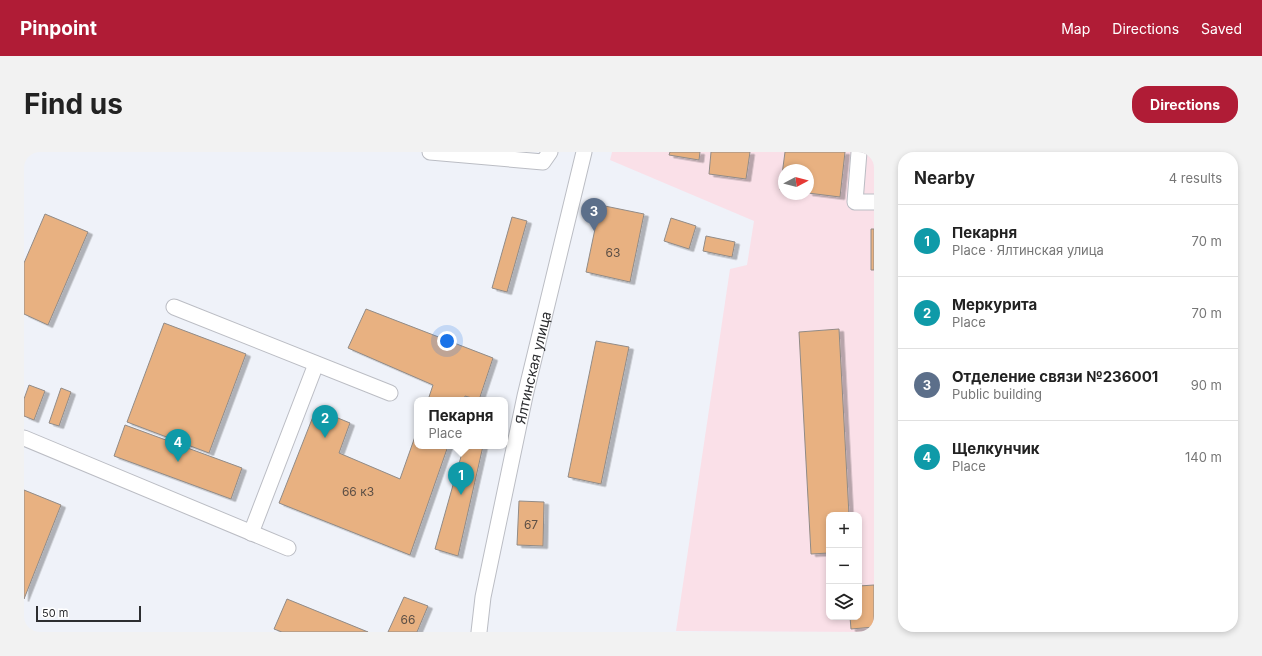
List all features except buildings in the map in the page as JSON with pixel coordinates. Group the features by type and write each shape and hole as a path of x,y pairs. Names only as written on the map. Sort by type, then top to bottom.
{"street":[{"path":"430,152 543,162 550,152"},
{"name":"Ялтинская улица","path":"479,632 483,597 526,396 584,152"},
{"path":"859,152 855,202 874,202"},
{"path":"174,307 390,393"},
{"path":"251,533 316,364"},
{"path":"24,438 288,548"}],"shaded area":[{"path":"612,152 874,152 874,632 676,631 730,269 747,265 754,221 610,160"}],"place":[{"name":"Отделение связи №236001","path":"594,231"},
{"name":"Меркурита","path":"325,438"},
{"name":"Щелкунчик","path":"178,462"},
{"name":"Пекарня","path":"461,495"}]}
